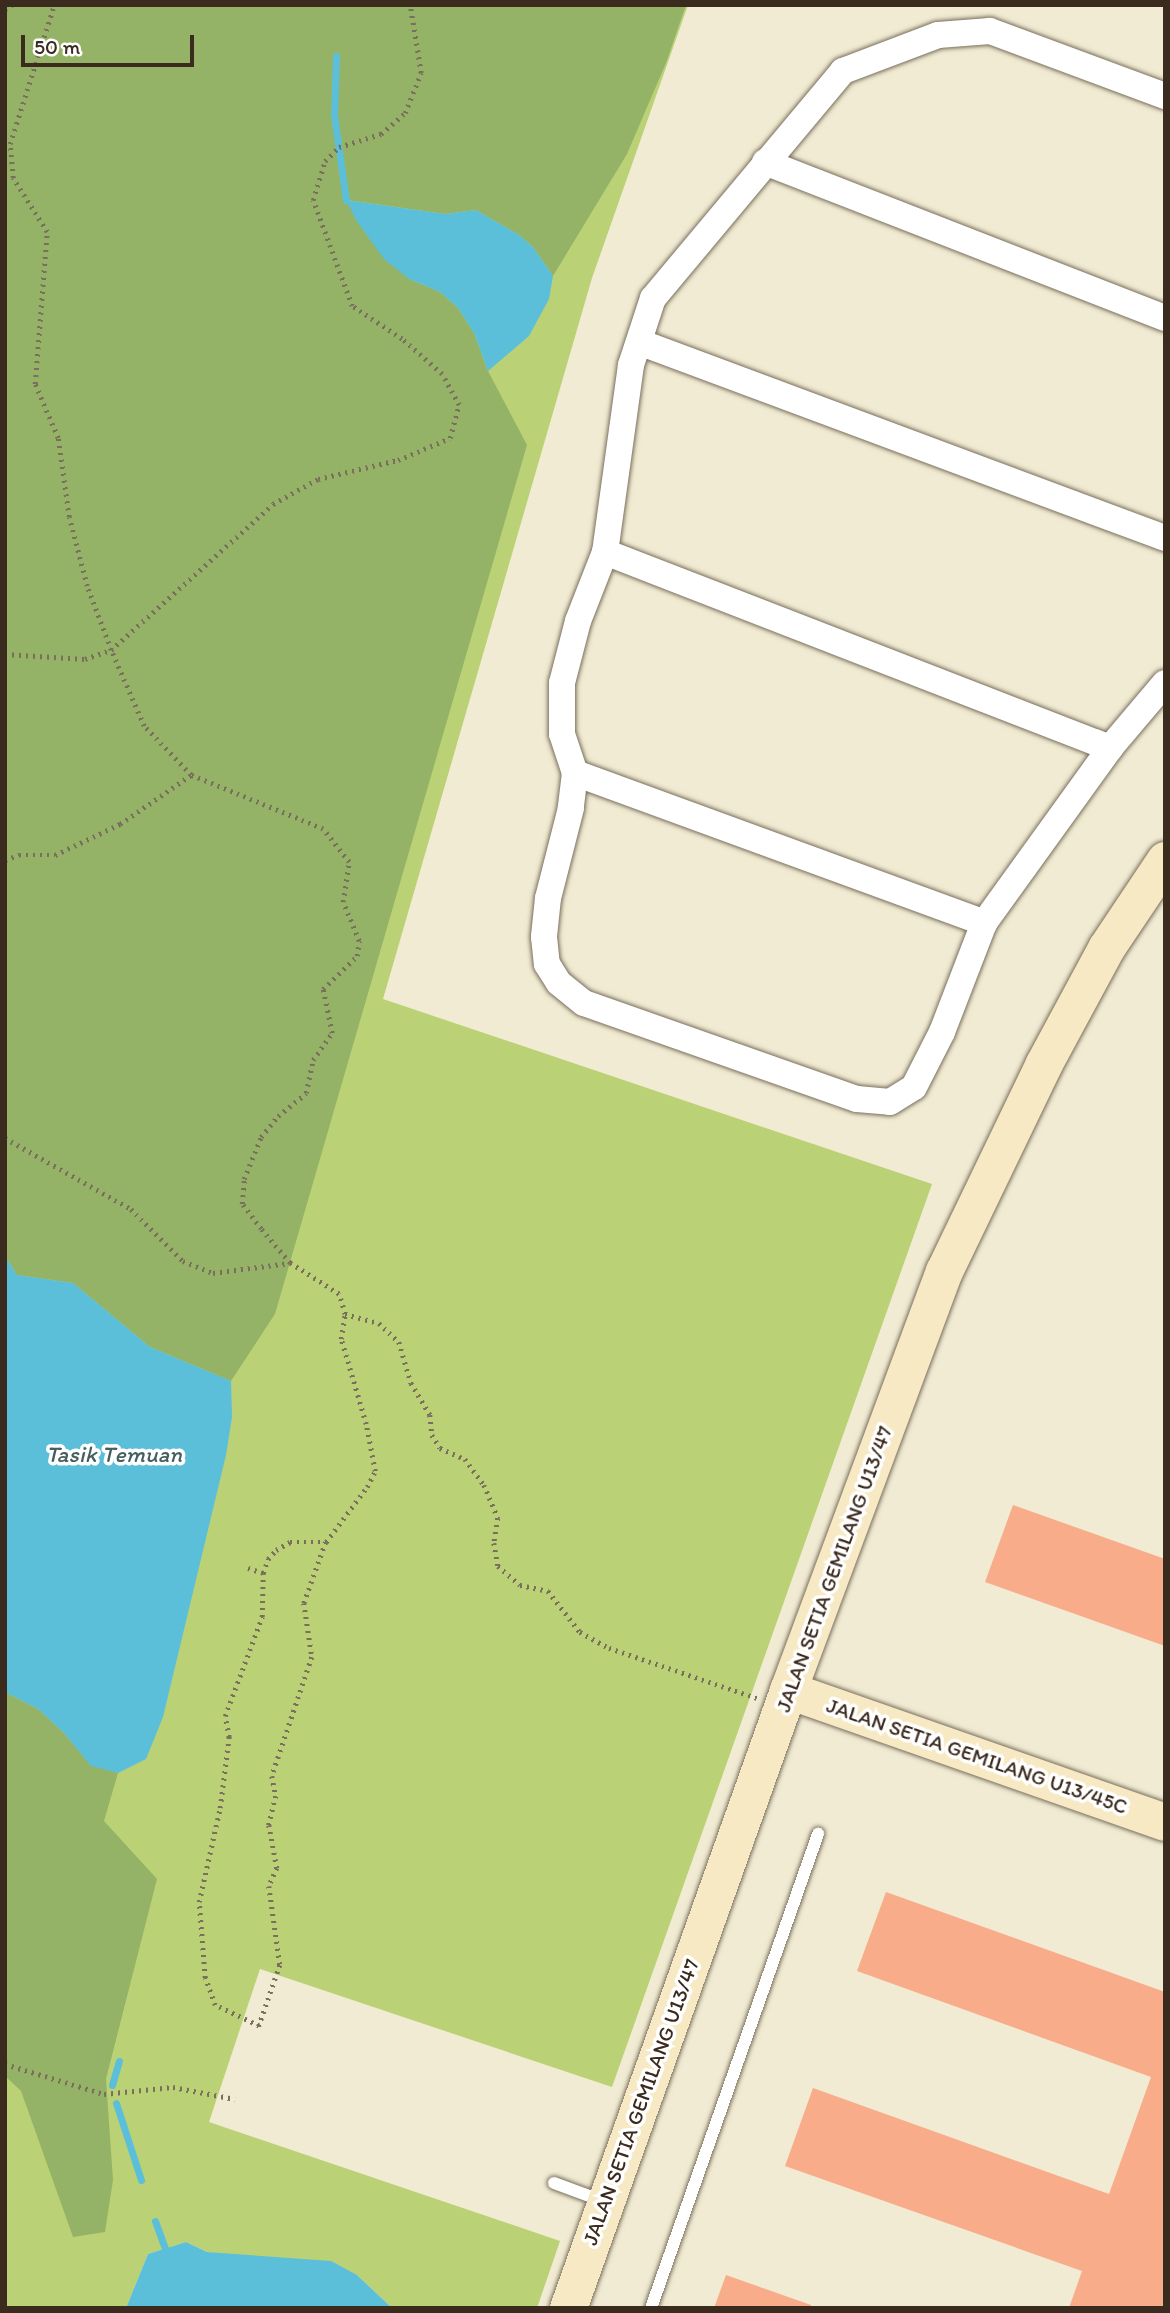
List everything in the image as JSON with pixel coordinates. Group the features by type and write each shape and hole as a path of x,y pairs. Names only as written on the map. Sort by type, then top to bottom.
{"street":[{"path":"1165,96 990,31 938,35 843,71 653,298 631,365 605,552 578,621 562,683 562,734 575,774 571,808 548,898 544,937 547,964 559,982 584,1003 857,1099 890,1102 914,1087 942,1032 984,923 1110,748 1165,683"},
{"path":"765,162 1165,318"},
{"path":"639,342 1165,538"},
{"path":"605,552 1110,748"},
{"path":"575,774 984,923"},
{"name":"JALAN SETIA GEMILANG U13/47","path":"568,2308 785,1698 944,1270 994,1162 1106,948 1165,860"},
{"name":"JALAN SETIA GEMILANG U13/45C","path":"785,1698 1165,1822"}],"lane":[{"path":"651,2308 818,1834"},
{"path":"554,2183 606,2202"}],"path":[{"path":"5,9 12,5"},
{"path":"54,5 8,142 13,178 47,232 35,384 58,438 72,529 87,586 144,726 191,775 323,829 349,862 343,902 359,941 357,956 323,989 331,1033 313,1060 306,1093 278,1116 261,1137 244,1179 242,1204 290,1263 339,1294 345,1314 341,1339 366,1424 375,1471 367,1487 326,1542 304,1603 312,1657 272,1776 276,1796 269,1825 277,1868 269,1886 280,1965 259,2026 215,2005 205,1978 199,1902 220,1808 229,1737 225,1716 262,1617 262,1573 276,1550 290,1542 326,1542"},
{"path":"5,654 85,659 111,650 273,504 318,479 398,460 450,438 459,405 442,374 402,339 352,306 313,200 325,161 339,147 382,134 405,113 421,73 410,5"},
{"path":"5,860 19,855 55,855 120,824 191,775"},
{"path":"5,1138 131,1209 183,1261 213,1273 290,1263"},
{"path":"345,1314 379,1322 399,1342 411,1383 430,1415 432,1435 440,1448 465,1459 484,1485 498,1518 494,1543 498,1566 520,1585 548,1591 580,1632 608,1647 785,1698"},
{"path":"248,1567 262,1573"},
{"path":"5,2064 104,2094 173,2087 235,2099"}],"green space":[{"path":"5,5 688,5 592,278 383,999 932,1184 612,2087 260,1969 209,2122 560,2241 537,2308 392,2308 357,2275 207,2252 186,2242 148,2254 126,2308 5,2308"},
{"path":"5,5 686,5 666,63 627,154 553,276 533,247 519,235 476,210 445,214 347,200 409,279 440,292 458,308 474,333 488,371 527,445 275,1314 231,1381 150,1347 73,1283 17,1275 5,1256"},
{"path":"5,1692 38,1709 63,1732 91,1765 118,1773 104,1821 157,1879 106,2079 113,2180 105,2232 73,2237 21,2091 5,2076"}],"water":[{"path":"346,200 445,214 476,210 519,235 533,247 553,276 549,299 529,336 488,371 474,333 458,308 440,292 409,279 384,259 356,220"},
{"name":"Tasik Temuan","path":"5,1256 17,1275 73,1283 150,1347 231,1381 232,1417 226,1455 163,1717 146,1759 118,1773 91,1766 63,1732 38,1709 5,1692"},
{"path":"186,2242 207,2252 331,2261 357,2275 392,2308 126,2308 148,2254"}],"building":[{"path":"1013,1505 1165,1559 1165,1646 985,1582"},
{"path":"886,1892 1165,1992 1165,2308 1069,2308 1082,2271 785,2166 813,2088 1109,2194 1151,2077 857,1971"},
{"path":"726,2275 811,2305 811,2308 714,2308"}],"waterway":[{"path":"336,56 334,115 346,200"},
{"path":"112,2085 119,2061"},
{"path":"116,2103 141,2180"},
{"path":"155,2221 165,2249 173,2255"}]}
